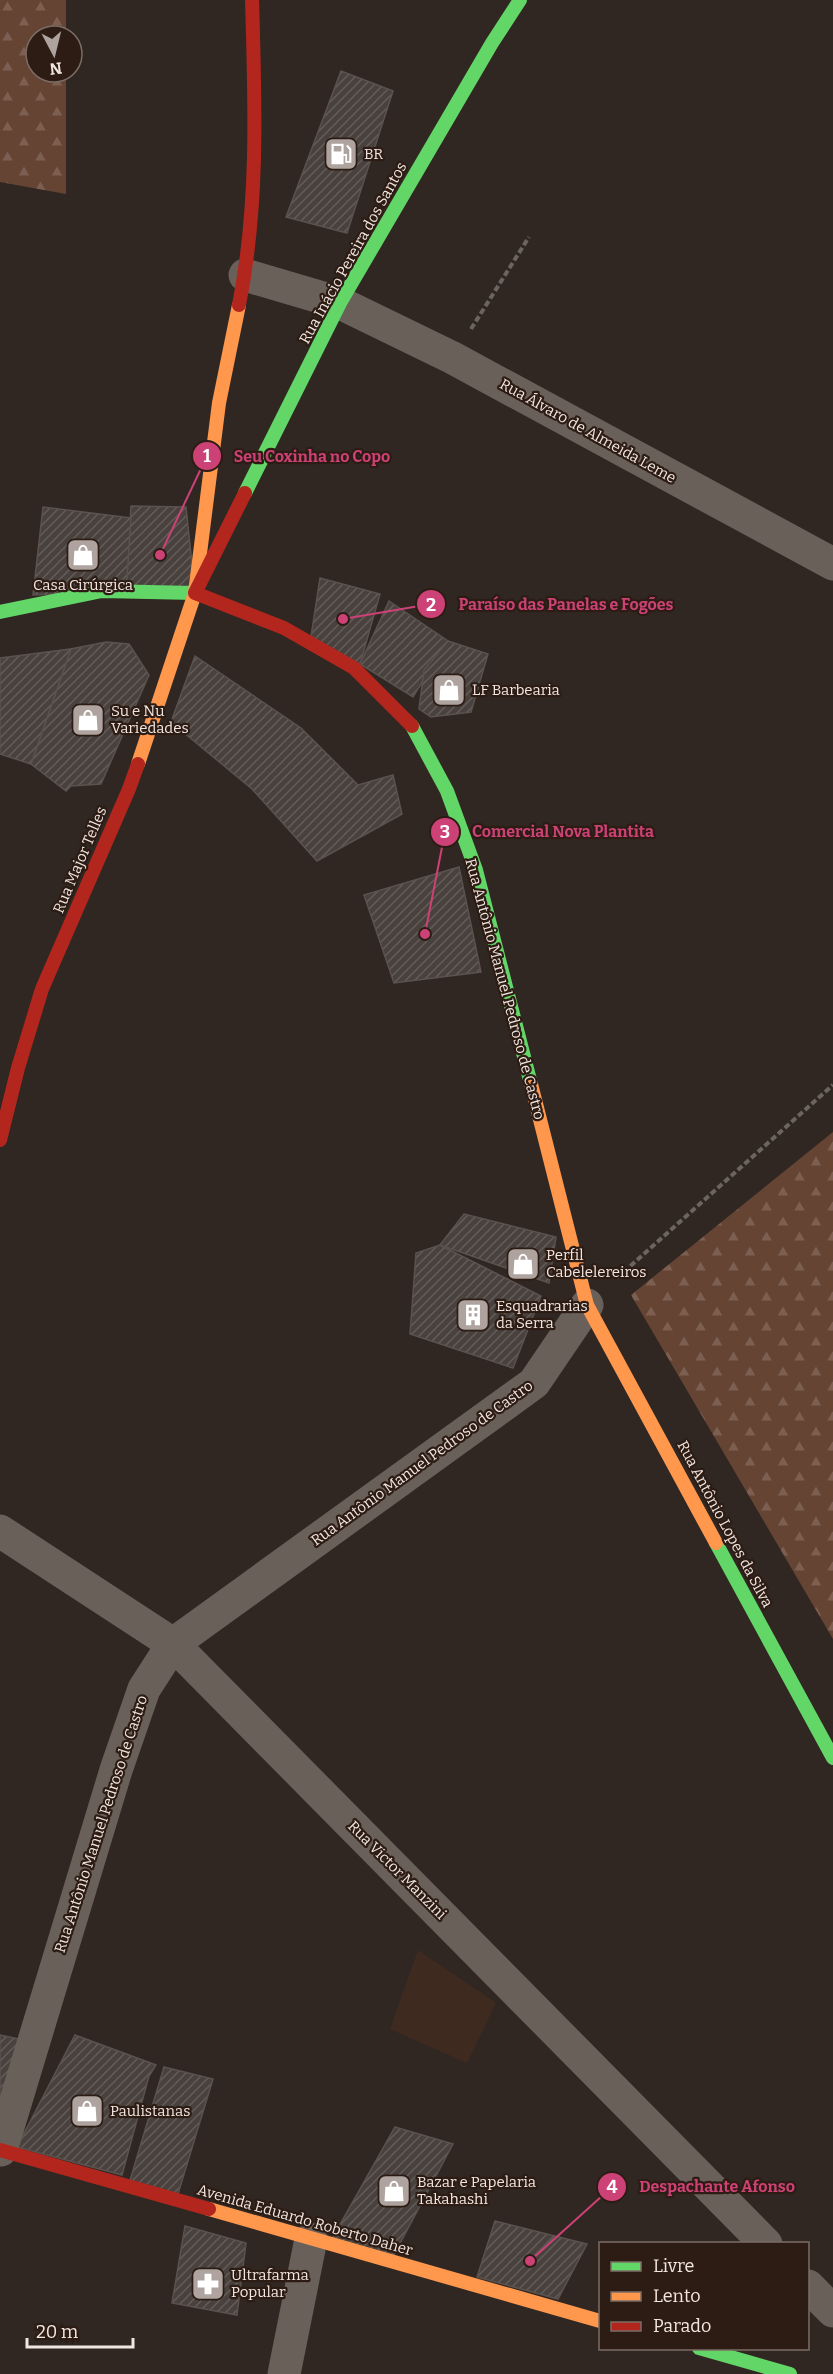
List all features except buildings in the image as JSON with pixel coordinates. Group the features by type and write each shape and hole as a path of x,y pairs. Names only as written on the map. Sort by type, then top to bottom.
{"main road":[{"path":"0,612 102,591 195,593 219,403 245,275 252,218 256,120 252,0"},
{"name":"Rua Inácio Pereira dos Santos","path":"195,593 340,303 486,53 520,0"},
{"name":"Rua Major Telles","path":"0,1140 18,1068 42,989 129,789 195,593"},
{"name":"Rua Antônio Manuel Pedroso de Castro","path":"195,593 284,628 354,668 410,723 447,791 476,870 587,1305"},
{"name":"Rua Antônio Lopes da Silva","path":"587,1305 833,1758"},
{"name":"Avenida Eduardo Roberto Daher","path":"0,2150 599,2321"},
{"path":"703,2350 790,2374"}],"street":[{"name":"Rua Álvaro de Almeida Leme","path":"245,275 340,303 453,358 833,564"},
{"name":"Rua Antônio Manuel Pedroso de Castro","path":"0,2150 116,1770 144,1689 173,1644 534,1383 587,1305"},
{"name":"Rua Victor Manzini","path":"0,1532 173,1644 764,2242"},
{"path":"284,2374 311,2240"},
{"path":"809,2288 833,2311"}],"path":[{"path":"453,358 529,237"},
{"path":"587,1305 833,1084"}],"shaded area":[{"path":"418,1950 496,2003 467,2063 390,2029"}],"green space":[{"path":"0,0 66,0 66,24 24,24 24,84 66,84 66,194 0,182"},
{"path":"833,1132 833,1639 631,1295"}],"traffic: fast":[{"path":"245,493 340,303 492,43 520,0"},
{"path":"0,612 102,591 195,593"},
{"path":"412,726 447,791 476,870 531,1084"},
{"path":"716,1543 833,1758"},
{"path":"706,2350 790,2374"}],"traffic: slow":[{"path":"138,764 195,593 219,403 239,305"},
{"path":"531,1084 587,1305 716,1543"},
{"path":"209,2209 599,2321"}],"traffic: jam":[{"path":"239,305 253,191 252,0"},
{"path":"245,493 195,593 284,628 354,668 412,726"},
{"path":"0,1140 18,1068 42,989 138,764"},
{"path":"0,2150 209,2209"}],"place":[{"name":"BR","path":"341,154"},
{"name":"Casa Cirúrgica","path":"83,555"},
{"name":"Seu Coxinha no Copo","path":"160,555"},
{"name":"Paraíso das Panelas e Fogões","path":"343,619"},
{"name":"LF Barbearia","path":"449,690"},
{"name":"Su e Nu Variedades","path":"88,720"},
{"name":"Comercial Nova Plantita","path":"425,934"},
{"name":"Perfil Cabelelereiros","path":"523,1264"},
{"name":"Esquadrarias da Serra","path":"473,1315"},
{"name":"Paulistanas","path":"87,2111"},
{"name":"Bazar e Papelaria Takahashi","path":"394,2191"},
{"name":"Despachante Afonso","path":"530,2261"},
{"name":"Ultrafarma Popular","path":"208,2284"}]}
